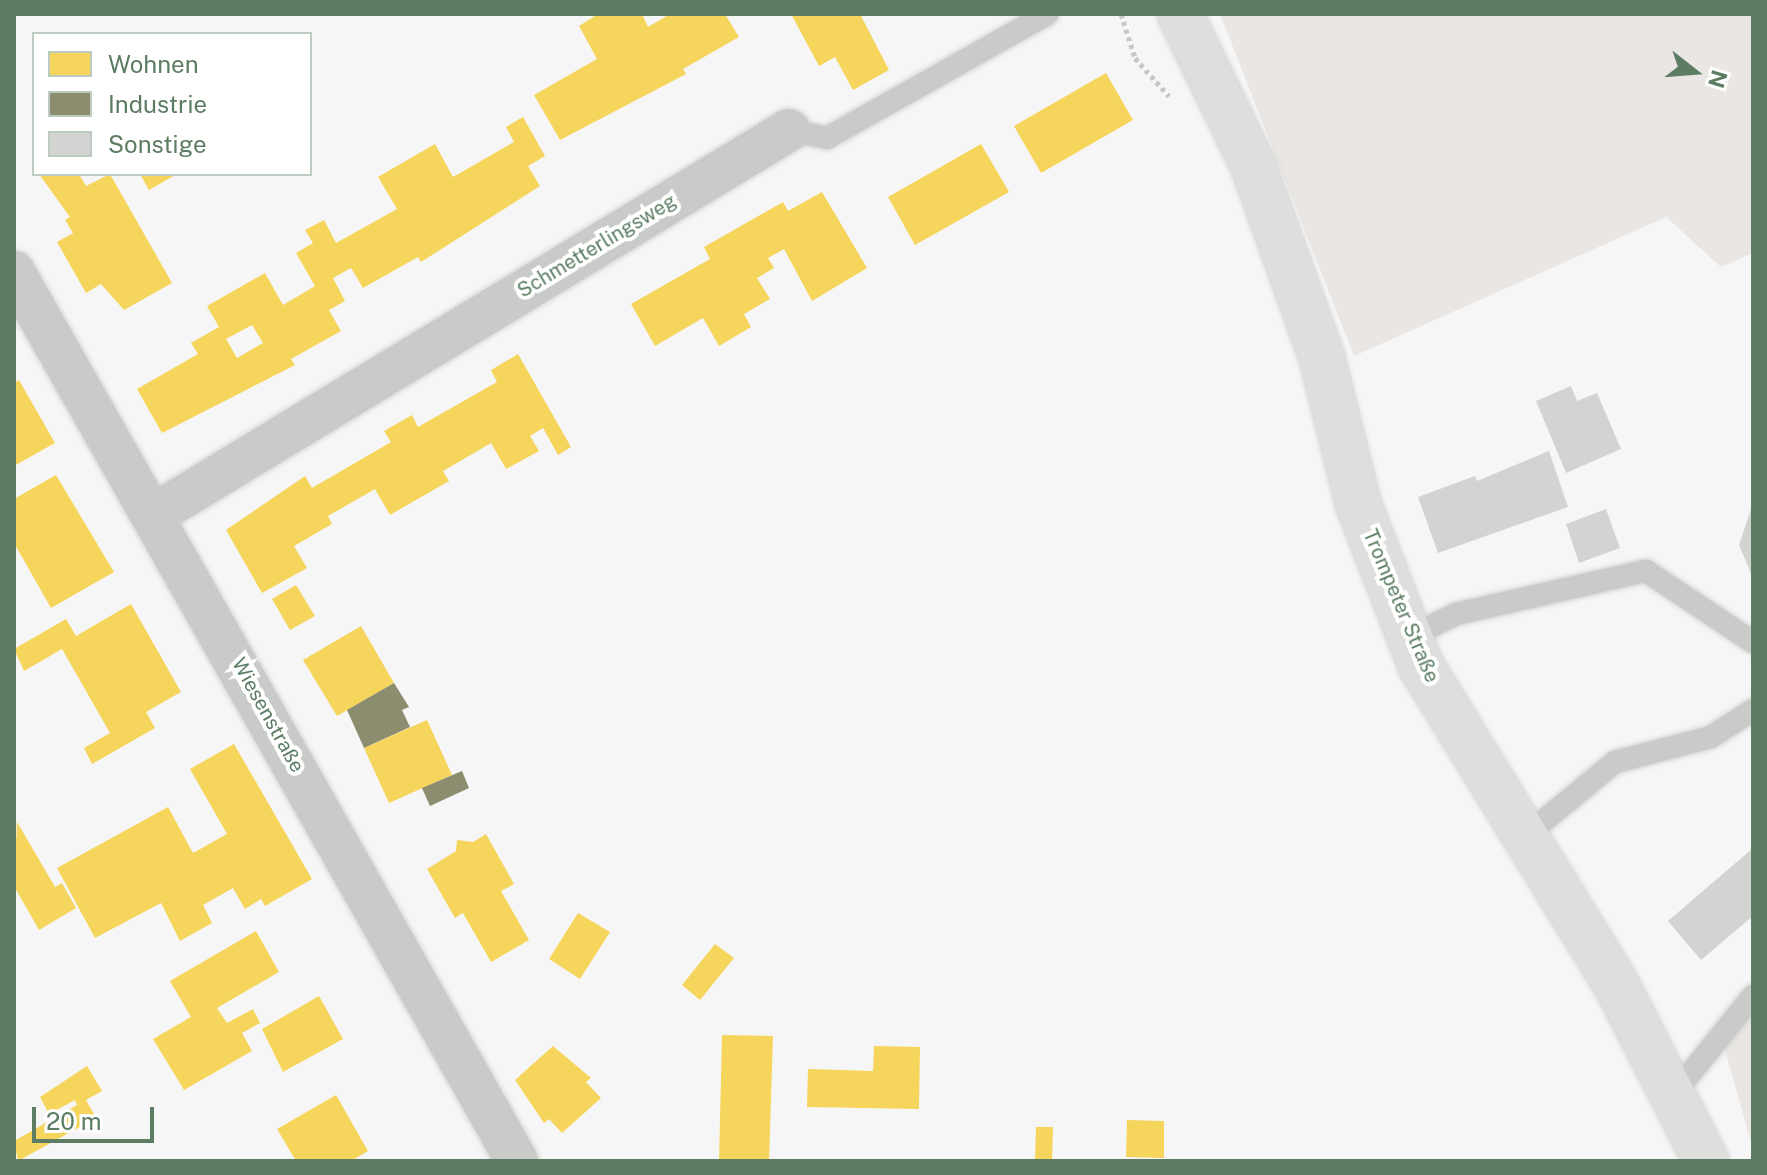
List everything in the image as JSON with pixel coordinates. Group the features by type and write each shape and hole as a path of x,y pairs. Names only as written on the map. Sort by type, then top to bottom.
{"main road":[{"name":"Trompeter Straße","path":"1180,14 1253,165 1322,358 1359,506 1421,666 1618,988 1706,1161"}],"street":[{"name":"Schmetterlingsweg","path":"155,514 789,130"},
{"name":"Wiesenstraße","path":"14,272 155,514 517,1161"}],"lane":[{"name":"Schmetterlingsweg","path":"789,130 827,138 1047,14"},
{"path":"1410,637 1456,614 1646,571 1753,642"},
{"path":"1524,837 1615,762 1711,737 1753,710"},
{"path":"1673,1095 1753,996"}],"shaded area":[{"path":"1220,14 1753,14 1753,253 1721,267 1666,217 1354,356"},
{"path":"1753,1006 1753,1149 1720,1032"}],"building: Wohnen":[{"path":"598,14 642,14 648,27 670,14 725,14 739,37 683,69 686,74 560,140 534,95 597,59 579,26"},
{"path":"791,14 860,14 889,70 853,90 835,57 819,66"},
{"path":"1106,73 1133,120 1041,173 1014,126"},
{"path":"523,117 545,156 528,166 540,186 421,262 418,257 363,288 351,268 333,278 345,301 329,310 341,331 291,359 295,365 162,433 137,389 198,354 191,343 219,327 207,306 265,273 283,305 315,286 296,253 313,243 305,230 324,220 336,243 397,209 378,177 435,144 453,177 514,142 506,127","holes":["252,325 263,343 237,358 226,339"]},
{"path":"981,144 1009,192 915,245 888,197"},
{"path":"40,176 80,176 86,186 111,176 172,283 124,310 101,284 86,293 57,242 73,233 65,220 70,217"},
{"path":"141,176 174,176 149,190"},
{"path":"822,192 867,268 812,301 784,249 768,258 774,268 757,278 770,299 744,314 751,327 719,346 703,318 655,346 631,304 710,259 704,247 783,202 788,211"},
{"path":"518,354 571,447 558,455 543,428 530,436 539,451 506,469 491,443 443,471 449,481 390,515 375,489 328,516 332,524 294,546 307,568 262,593 226,530 305,476 312,488 391,442 384,431 412,415 418,427 497,382 491,370"},
{"path":"19,380 55,443 14,466 14,383"},
{"path":"56,475 114,572 51,608 14,543 14,499"},
{"path":"296,585 315,616 290,630 272,599"},
{"path":"131,604 181,692 146,712 155,728 92,764 84,748 110,733 62,649 24,671 14,649 66,619 76,636"},
{"path":"361,626 394,683 337,716 303,660"},
{"path":"427,720 452,775 389,803 364,748"},
{"path":"234,744 312,879 265,906 261,899 245,909 233,888 203,905 212,923 180,941 161,903 95,938 57,868 168,807 193,853 227,834 190,769"},
{"path":"17,822 55,887 62,883 76,908 39,930 14,886"},
{"path":"486,834 514,884 501,891 529,940 491,962 463,913 455,918 427,869 456,851 457,840 473,842"},
{"path":"578,913 610,932 580,979 549,959"},
{"path":"256,931 279,972 217,1008 227,1023 253,1009 260,1023 242,1033 252,1051 184,1090 153,1039 191,1017 170,981"},
{"path":"715,944 734,958 700,1000 682,985"},
{"path":"319,996 343,1039 283,1072 262,1029"},
{"path":"722,1035 773,1036 769,1161 719,1161"},
{"path":"553,1046 591,1078 586,1082 601,1098 562,1133 549,1119 544,1123 515,1080"},
{"path":"874,1046 920,1047 919,1109 807,1107 808,1069 873,1071"},
{"path":"87,1066 102,1091 86,1100 96,1118 18,1161 14,1141 77,1105 75,1100 49,1114 40,1097"},
{"path":"336,1095 368,1151 351,1161 296,1161 277,1129"},
{"path":"1127,1120 1164,1121 1164,1158 1126,1157"},
{"path":"1036,1127 1053,1127 1052,1161 1035,1161"}],"building: Industrie":[{"path":"394,683 409,707 402,710 410,727 364,748 347,710"},
{"path":"462,771 469,788 430,806 422,788"}],"building: Sonstige":[{"path":"1571,386 1577,401 1597,393 1621,449 1566,473 1536,401"},
{"path":"1549,451 1568,507 1438,553 1418,497 1475,476 1477,481"},
{"path":"1753,503 1753,578 1739,545"},
{"path":"1606,509 1620,548 1579,563 1566,524"},
{"path":"1753,848 1753,916 1701,960 1668,921"}]}
